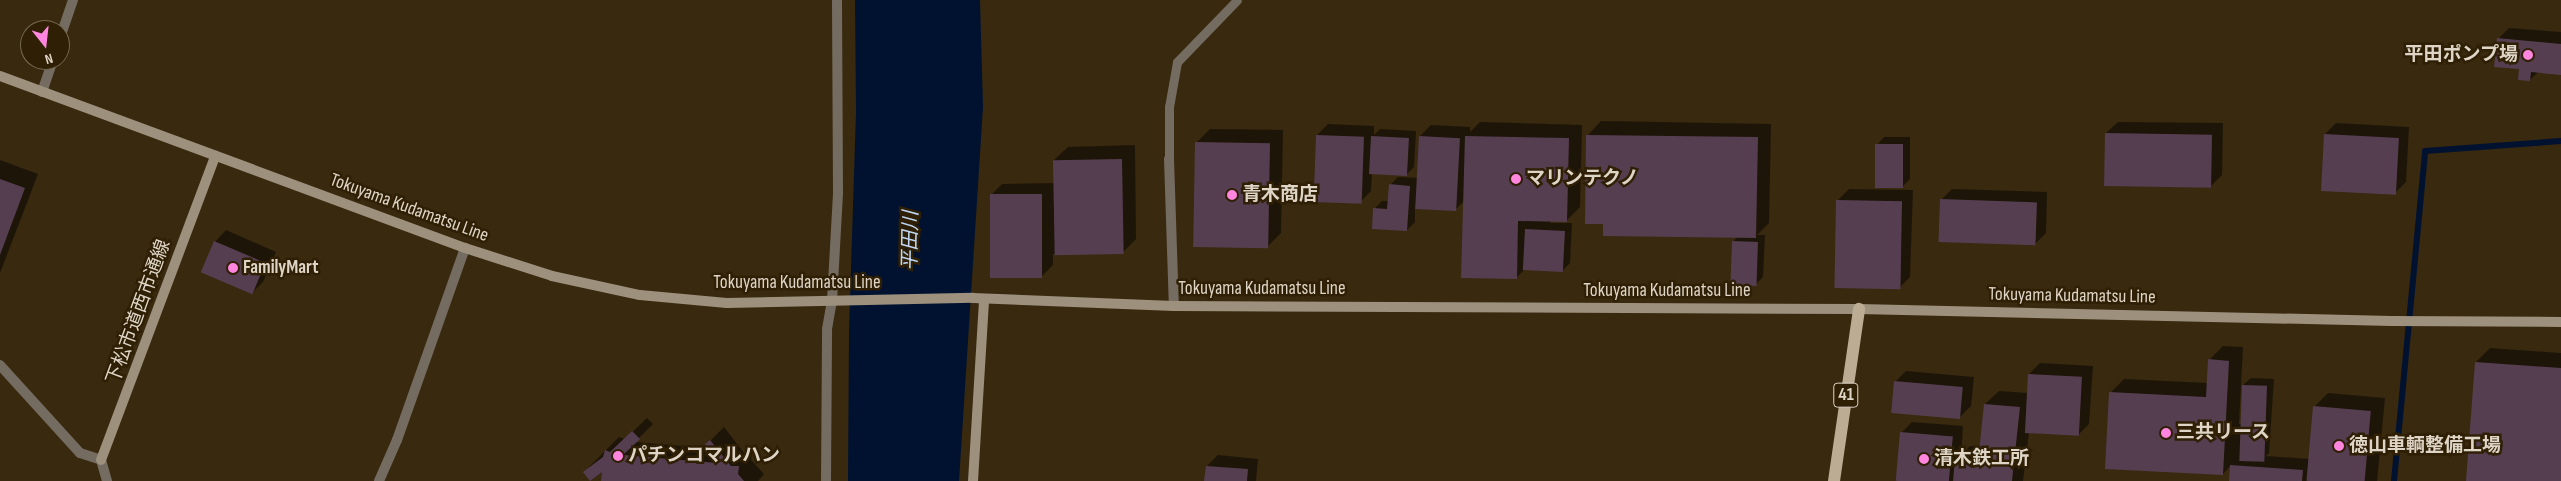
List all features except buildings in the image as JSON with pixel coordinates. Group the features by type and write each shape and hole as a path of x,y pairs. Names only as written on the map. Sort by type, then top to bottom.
{"main road":[{"name":"Tokuyama Kudamatsu Line","path":"0,76 465,248 552,276 640,295 727,303 973,298 1174,306 1859,309 2392,321 2561,322"},
{"name":"下松市道西市通線","path":"101,460 215,156"},
{"path":"973,481 984,299"},
{"name":"41","path":"1834,481 1859,309"}],"street":[{"path":"66,20 73,0"},
{"path":"826,481 827,329 835,300 838,192 837,0"},
{"path":"42,92 49,70"},
{"path":"1169,159 1174,306"},
{"path":"379,481 397,440 465,248"},
{"path":"0,366 80,452 101,460 108,480"}],"lane":[{"path":"1169,159 1169,108 1177,62 1237,0"}],"water":[{"name":"平田川","path":"855,0 980,0 983,107 959,481 848,481 849,331 856,112"}],"waterway":[{"path":"2394,481 2425,151 2561,141"}],"place":[{"name":"平田ポンプ場","path":"2528,55"},
{"name":"マリンテクノ","path":"1516,179"},
{"name":"青木商店","path":"1232,195"},
{"name":"FamilyMart","path":"233,268"},
{"name":"三共リース","path":"2166,433"},
{"name":"徳山車輌整備工場","path":"2339,446"},
{"name":"パチンコマルハン","path":"618,456"},
{"name":"清木鉄工所","path":"1924,459"}]}
